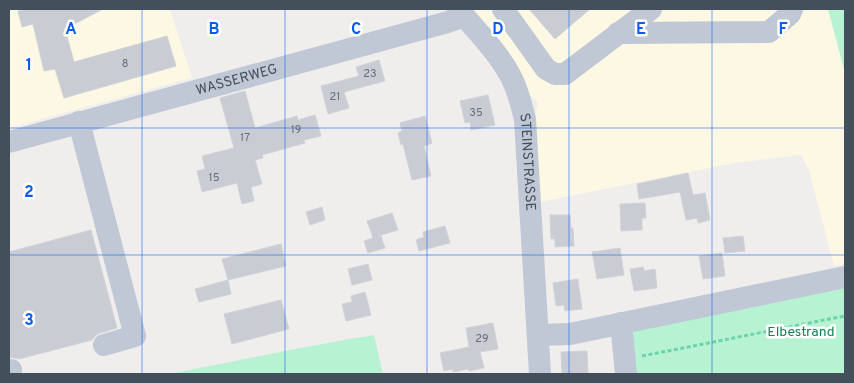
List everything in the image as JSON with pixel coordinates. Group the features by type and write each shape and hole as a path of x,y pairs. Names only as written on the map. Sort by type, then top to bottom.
{"street":[{"path":"464,16 488,9"},
{"path":"503,9 546,69 556,74 565,74 651,9"},
{"path":"618,33 769,32 790,14 792,9"},
{"name":"WASSERWEG","path":"9,142 448,22 464,16"},
{"name":"STEINSTRASSE","path":"464,16 501,60 519,95 525,119 540,374"},
{"path":"79,122 135,336 104,345"},
{"path":"538,335 570,334 845,277"},
{"path":"621,323 625,368"}],"path":[{"path":"625,368 634,358 845,316"}],"shaded area":[{"path":"9,9 170,9 192,78 9,128"},
{"path":"470,9 828,9 845,73 845,264 834,266 809,170 801,155 734,163 540,202 534,120 538,103 528,93"}],"green space":[{"path":"828,9 845,9 845,73"},
{"name":"Elbestrand","path":"845,280 845,374 623,374 620,329"},
{"path":"374,335 383,374 169,374 297,349"}],"building":[{"path":"27,9 103,9 65,29 74,62 167,36 176,66 64,98 55,69 44,71 33,24 22,27 18,11"},
{"path":"529,9 590,9 555,39"},
{"path":"379,60 385,81 344,92 349,108 328,114 321,86 359,76 356,67"},
{"path":"245,91 255,128 297,116 298,120 315,115 321,136 304,140 305,143 262,155 263,158 255,160 262,184 251,187 254,201 242,204 237,183 202,192 197,171 205,169 202,156 234,148 220,98"},
{"path":"488,95 495,125 471,130 470,122 465,123 460,101"},
{"path":"425,116 432,143 424,146 431,176 412,180 403,144 401,145 398,133 402,131 400,123"},
{"path":"688,173 693,195 705,193 710,220 698,223 697,218 686,220 680,192 639,199 637,184"},
{"path":"645,203 646,218 642,218 642,230 621,231 620,204"},
{"path":"322,207 325,220 310,225 306,212"},
{"path":"392,213 398,230 378,236 381,236 385,248 368,253 364,241 373,238 367,221"},
{"path":"550,215 570,215 574,246 555,247 555,239 551,239"},
{"path":"445,226 450,243 419,251 416,240 424,237 423,232"},
{"path":"91,230 117,328 100,333 92,340 19,359 9,357 9,252"},
{"path":"743,236 745,251 725,253 723,238"},
{"path":"281,244 286,266 228,280 222,259"},
{"path":"620,248 624,275 597,279 592,252"},
{"path":"722,253 725,276 703,279 699,256"},
{"path":"368,264 372,280 352,285 348,269"},
{"path":"643,267 644,271 655,269 657,288 634,291 630,269"},
{"path":"578,279 582,309 565,311 564,305 556,306 553,283"},
{"path":"228,280 231,294 199,302 195,289"},
{"path":"365,292 371,315 346,321 342,304 352,302 351,296"},
{"path":"281,300 289,329 232,344 224,314"},
{"path":"493,323 498,349 480,352 484,368 469,371 468,369 453,372 453,369 444,371 440,353 469,347 466,328"},
{"path":"587,351 588,374 562,374 561,352"}]}
